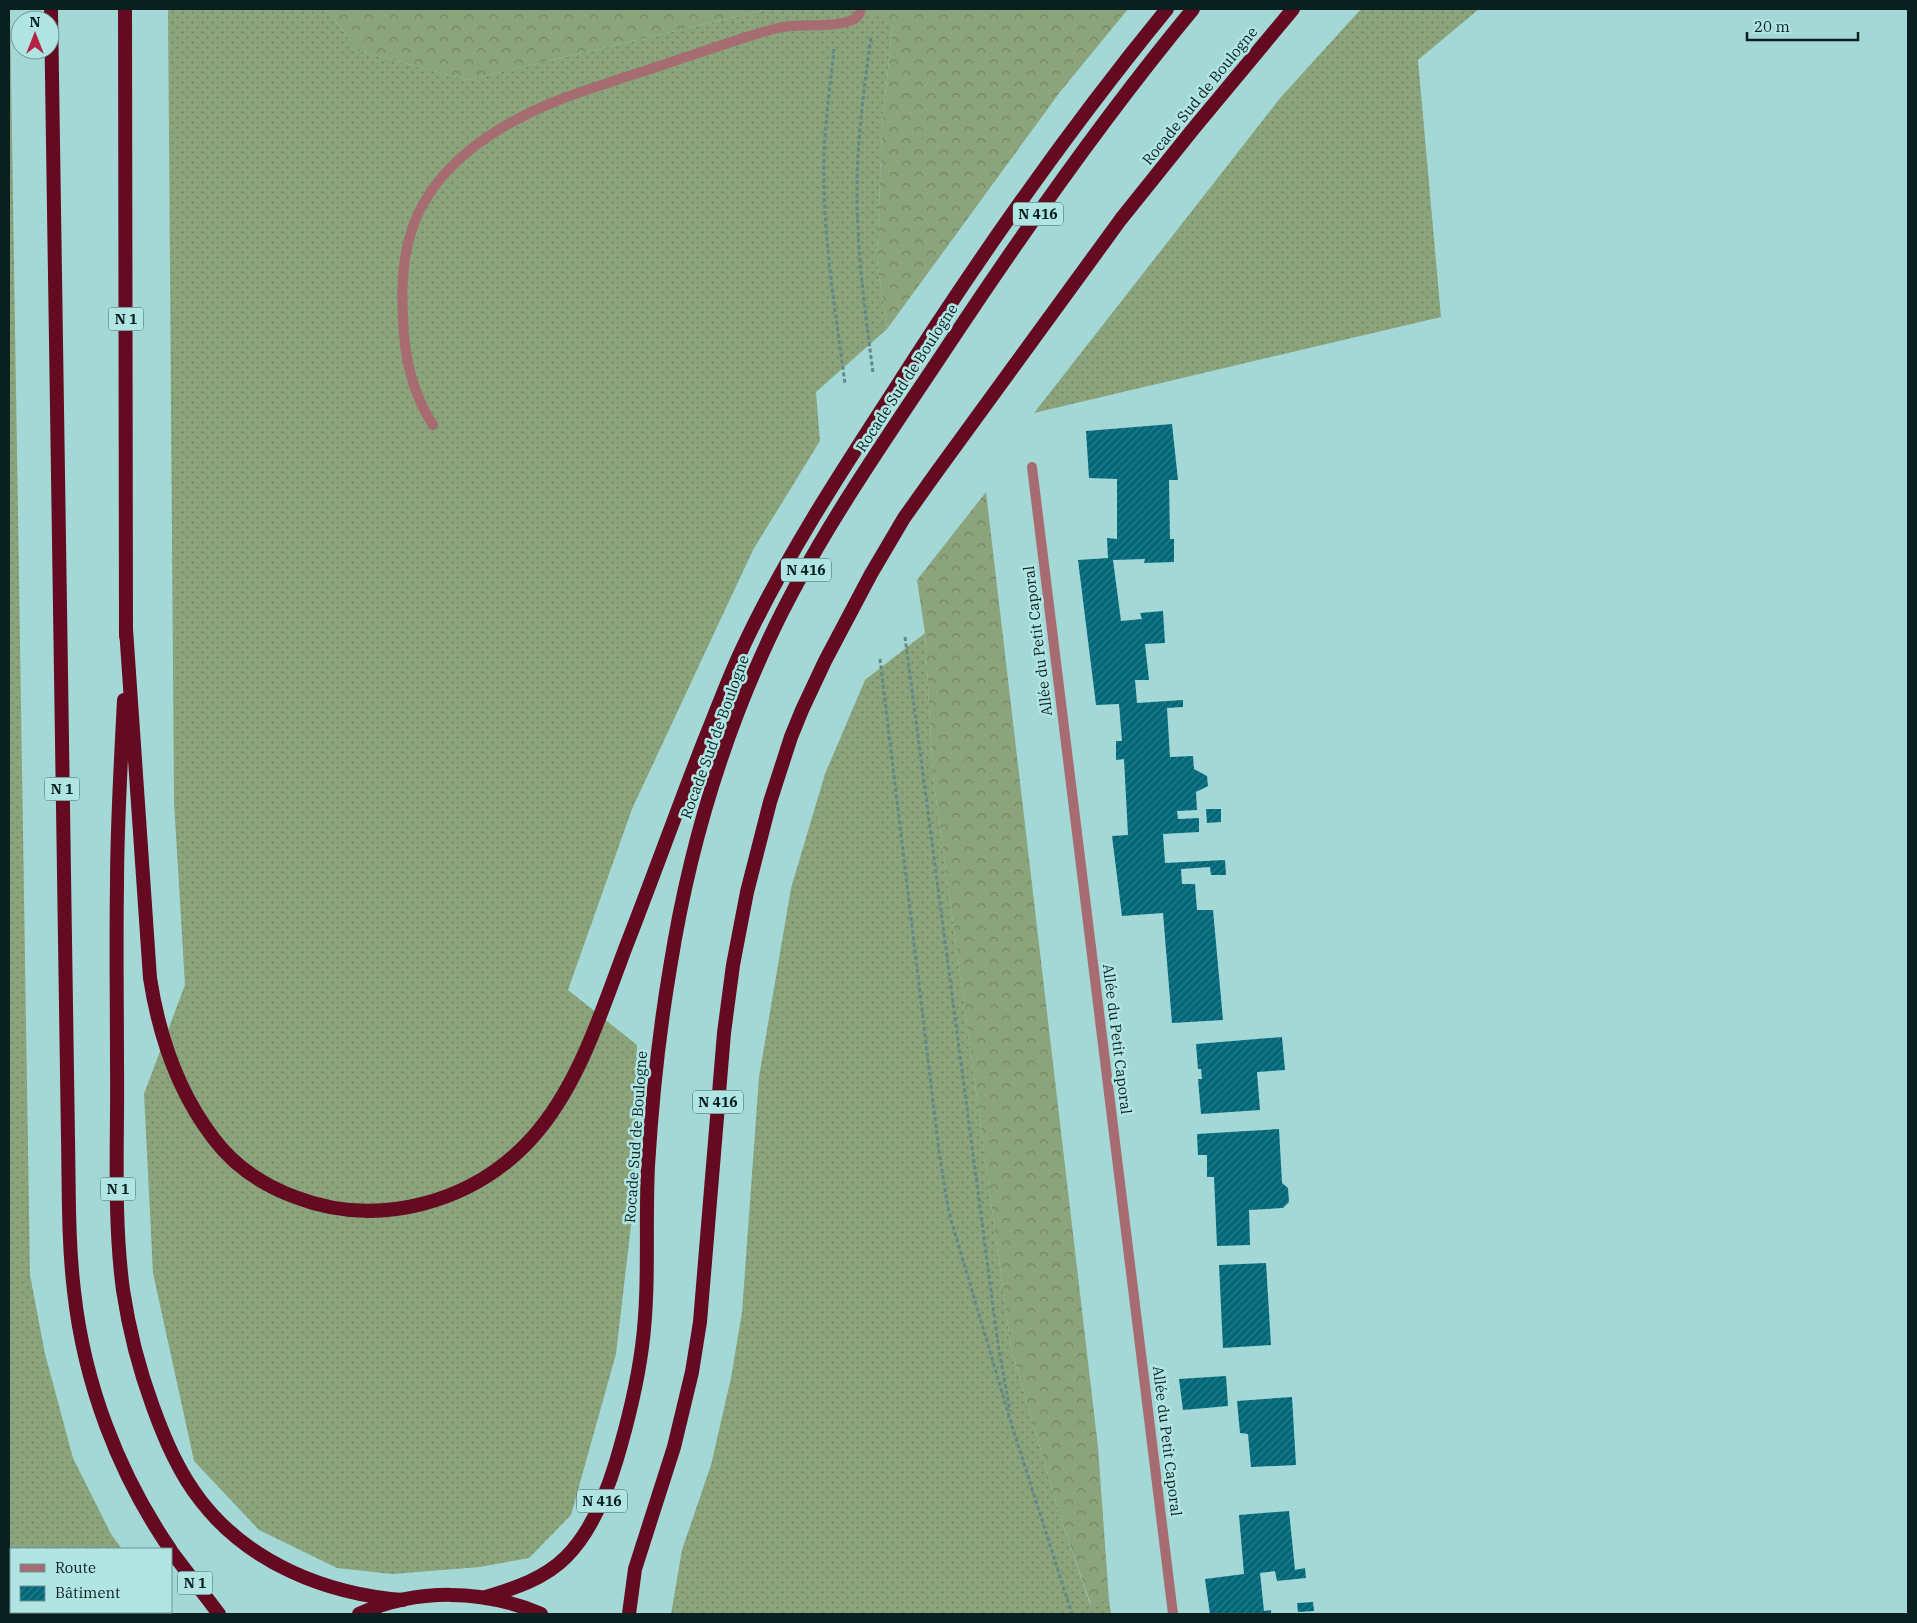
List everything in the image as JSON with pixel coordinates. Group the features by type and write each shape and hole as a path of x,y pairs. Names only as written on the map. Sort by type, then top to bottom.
{"highway":[{"name":"N 1","path":"51,9 68,1158 72,1266 79,1326 96,1396 132,1487 170,1548"},
{"name":"N 1","path":"125,9 126,629 117,883 118,1210 123,1290 138,1361 157,1417 177,1464 200,1500 224,1527 260,1554 304,1578 345,1592 403,1600"},
{"path":"126,629 150,978 158,1026 178,1079 213,1138 229,1157 246,1172 267,1185 317,1205 339,1209 377,1211 408,1208 450,1195 476,1183 496,1171 515,1155 542,1126 567,1088 613,981 735,665 776,581 840,474 890,396 1029,190 1167,9"},
{"name":"Rocade Sud de Boulogne","path":"486,1597 529,1582 555,1567 568,1556 593,1520 612,1475 628,1415 642,1348 648,1174 655,1072 670,962 682,899 696,841 737,713 759,661 782,614 844,505 894,427 1034,219 1112,112 1193,9"},
{"name":"Rocade Sud de Boulogne","path":"629,1614 635,1569 674,1447 692,1372 700,1322 724,1033 733,965 747,892 770,802 791,737 825,661 855,603 904,518 1121,218 1293,9"},
{"name":"N 1","path":"172,1551 219,1614"},
{"path":"359,1614 403,1600 444,1594 486,1597 541,1614"}],"street":[{"path":"433,425 422,409 409,369 403,325 402,282 410,236 418,214 428,196 458,161 482,141 507,125 531,112 580,92 778,28 837,24 854,20 861,10"},
{"name":"Allée du Petit Caporal","path":"1032,467 1173,1614"}],"path":[{"path":"861,10 871,34 861,111 858,228 873,373"},
{"path":"837,24 826,124 824,199 828,257 845,384"},
{"path":"905,637 998,1344 1012,1426"},
{"path":"880,659 943,1183 954,1230 1012,1426 1072,1614"}],"green space":[{"path":"9,9 30,1275 45,1354 73,1458 111,1534 121,1548 10,1548 10,1613 168,1614 9,1614"},
{"path":"168,9 326,9 359,51 468,80 768,9 857,9 893,19 882,128 877,261 887,329 816,392 820,441 753,550 632,809 568,990 637,1045 632,1217 616,1354 571,1515 529,1558 480,1567 392,1574 337,1568 259,1530 194,1461 153,1273 144,1094 185,985 174,802"},
{"path":"326,9 768,9 468,80 359,51"},
{"path":"857,9 1128,9 1060,92 887,329 877,261 882,128 893,20"},
{"path":"1361,9 1479,9 1418,60 1441,317 1034,413 1281,97"},
{"path":"986,492 1098,1447 1109,1600 1091,1605 1062,1522 1011,1348 933,776 925,633 917,580"},
{"path":"925,633 933,776 1011,1348 1062,1522 1090,1604 1109,1600 1111,1614 671,1614 682,1550 711,1465 731,1378 742,1312 759,1077 791,888 825,774 865,680"}],"building":[{"path":"1172,424 1178,480 1169,480 1170,539 1174,539 1174,562 1144,563 1145,559 1113,560 1121,621 1142,619 1140,613 1163,611 1165,643 1145,644 1149,680 1135,680 1137,703 1183,700 1183,707 1167,708 1170,757 1193,756 1194,769 1207,776 1208,786 1196,792 1197,810 1177,811 1178,819 1199,818 1199,832 1163,834 1165,863 1225,860 1226,875 1211,875 1210,867 1181,869 1182,884 1195,884 1197,910 1213,910 1223,1020 1172,1023 1163,913 1122,916 1112,836 1128,835 1124,759 1116,760 1116,741 1122,741 1119,704 1096,705 1078,560 1108,558 1107,538 1117,539 1117,479 1089,478 1086,431"},
{"path":"1206,809 1221,809 1221,822 1207,823"},
{"path":"1282,1037 1285,1070 1257,1072 1260,1110 1201,1114 1198,1079 1202,1079 1201,1069 1198,1069 1196,1044"},
{"path":"1279,1129 1282,1183 1288,1188 1289,1202 1283,1208 1249,1210 1250,1245 1217,1246 1214,1177 1207,1177 1207,1155 1198,1155 1197,1134"},
{"path":"1266,1263 1271,1345 1223,1348 1219,1265"},
{"path":"1226,1376 1228,1406 1183,1410 1179,1379"},
{"path":"1292,1397 1296,1465 1251,1467 1248,1434 1240,1433 1237,1401"},
{"path":"1289,1511 1295,1570 1305,1568 1306,1578 1277,1581 1275,1571 1260,1573 1264,1611 1271,1610 1271,1614 1210,1614 1205,1579 1244,1574 1239,1515"},
{"path":"1313,1602 1314,1611 1298,1612 1297,1603"}]}
